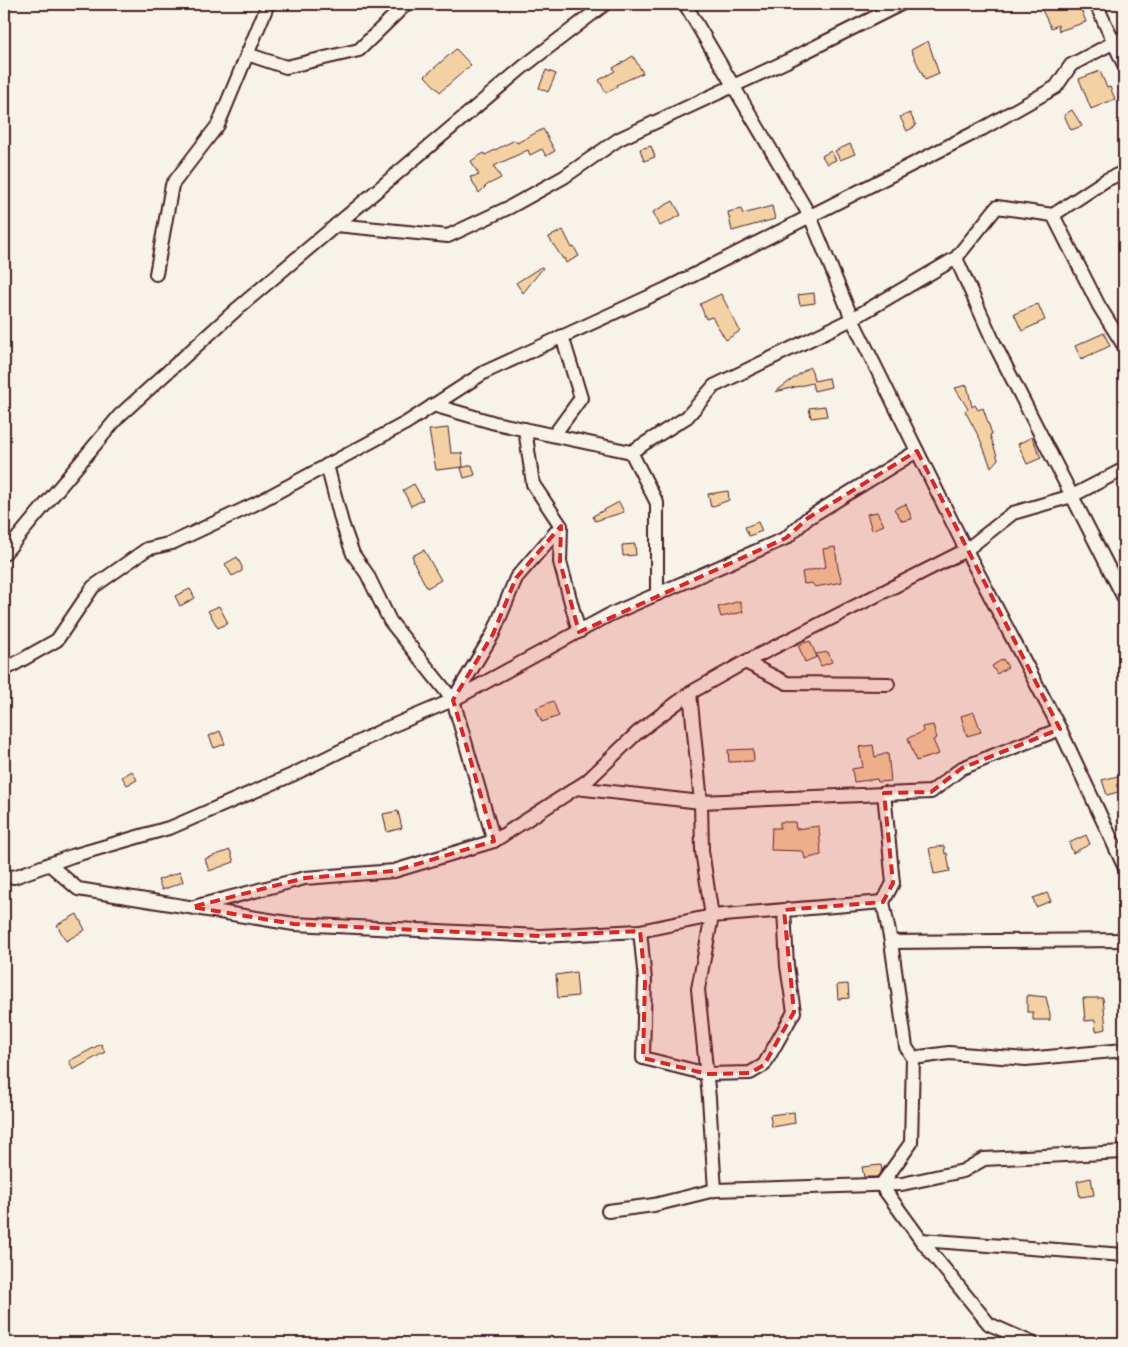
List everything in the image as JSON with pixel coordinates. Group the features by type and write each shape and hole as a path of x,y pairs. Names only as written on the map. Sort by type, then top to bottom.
{"street":[{"path":"156,274 172,185 218,124 268,4"},
{"path":"247,54 286,68 359,50 406,4"},
{"path":"4,554 120,416 238,308 523,67 605,4"},
{"path":"685,4 810,216 852,319 966,550 1060,729 1124,866"},
{"path":"336,225 448,236 510,207 564,177 619,139 901,4"},
{"path":"1096,4 1119,39 1124,65"},
{"path":"4,670 57,640 93,587 148,550 172,543 255,504 406,422 485,372 666,288 982,129 1056,87 1070,65 1119,39"},
{"path":"433,405 495,423 631,452 687,417 714,386 852,319 956,258 997,207 1053,215 1106,180 1124,172"},
{"path":"1053,215 1099,306 1124,346"},
{"path":"956,258 995,345 1124,598"},
{"path":"554,436 581,398 562,336"},
{"path":"525,429 533,484 561,526 560,562 579,632"},
{"path":"4,876 14,877 72,856 172,827 292,775 387,728 453,700 609,615 786,538 808,518 917,451"},
{"path":"631,452 657,503 656,594"},
{"path":"327,465 342,523 353,554 367,574 390,622 453,700 494,841"},
{"path":"192,907 305,878 394,871 494,841 587,780 637,733 690,693 745,662 966,550 1013,513 1072,496 1124,469"},
{"path":"453,700 493,634 516,578 561,526"},
{"path":"745,662 787,683 888,684"},
{"path":"690,693 700,802 702,851 712,916 698,989 707,1074 715,1190"},
{"path":"576,788 700,802 931,792 962,768 1060,729"},
{"path":"881,1185 911,1143 913,1058 906,1047 891,942 883,902 893,883 884,793"},
{"path":"49,864 78,889 294,924 540,936 640,931 712,916 883,902"},
{"path":"640,931 645,980 642,1058 707,1074 750,1074 764,1065 794,1012 786,966 784,910"},
{"path":"891,942 1124,940"},
{"path":"913,1058 949,1053 1026,1059 1124,1050"},
{"path":"608,1211 654,1205 715,1190 902,1184 963,1171 984,1159 1124,1152"},
{"path":"881,1185 921,1240 989,1324 1032,1343"},
{"path":"921,1240 1124,1255"}],"highlighted area":[{"path":"917,451 1060,729 962,768 931,792 884,793 893,883 883,902 784,910 794,1012 764,1065 750,1073 707,1074 643,1058 645,980 640,931 540,936 294,924 192,907 305,878 394,871 494,841 453,700 493,634 516,578 561,526 560,562 579,632 786,538 808,518"}],"building":[{"path":"1039,4 1079,4 1086,22 1059,31 1058,25 1051,28"},
{"path":"928,41 939,74 925,80 911,50"},
{"path":"456,49 471,65 440,92 425,76"},
{"path":"633,56 643,73 616,85 617,87 606,93 599,80 615,71 613,68"},
{"path":"546,70 556,74 548,92 539,88"},
{"path":"1100,71 1107,88 1110,87 1115,99 1091,109 1079,79"},
{"path":"1072,110 1082,126 1071,130 1064,115"},
{"path":"910,113 916,126 907,131 900,117"},
{"path":"543,129 555,151 546,156 542,149 530,155 528,150 494,166 501,178 487,185 479,193 470,177 479,175 471,161 484,153 485,155 515,140 517,143"},
{"path":"850,144 855,154 840,160 835,151"},
{"path":"651,146 655,157 644,161 640,149"},
{"path":"831,151 836,160 827,164 822,156"},
{"path":"673,201 681,215 660,226 653,212"},
{"path":"772,206 775,219 732,231 728,212 741,209 743,214"},
{"path":"563,230 572,248 574,247 579,256 566,263 549,238"},
{"path":"541,267 543,268 523,293 516,283"},
{"path":"814,293 815,303 800,305 798,295"},
{"path":"721,294 740,331 726,340 712,317 706,319 700,304"},
{"path":"1038,304 1045,320 1022,331 1014,314"},
{"path":"1104,333 1110,346 1081,359 1075,346"},
{"path":"809,367 814,381 829,378 831,387 814,391 812,383 775,392"},
{"path":"967,385 972,407 975,405 978,410 983,408 992,434 990,435 998,459 991,467 980,439 965,411 968,409 955,388"},
{"path":"825,406 827,416 811,418 809,408"},
{"path":"448,428 451,453 462,453 463,467 436,470 429,430"},
{"path":"1032,437 1041,458 1027,464 1018,444"},
{"path":"472,465 475,475 464,478 461,468"},
{"path":"414,484 423,500 411,506 403,490"},
{"path":"728,491 729,500 711,507 708,494"},
{"path":"619,502 624,512 595,521 593,516"},
{"path":"906,504 912,519 902,521 894,509"},
{"path":"877,512 884,525 872,530 867,514"},
{"path":"758,522 762,531 749,536 745,527"},
{"path":"635,544 636,555 623,556 622,545"},
{"path":"835,547 842,582 815,587 812,583 804,584 802,572 826,567 823,549"},
{"path":"424,550 441,580 427,588 412,556"},
{"path":"237,557 242,571 232,576 225,564"},
{"path":"190,589 195,598 180,606 175,596"},
{"path":"740,601 743,612 721,617 718,607"},
{"path":"219,606 228,623 218,628 208,611"},
{"path":"810,641 817,657 805,662 798,645"},
{"path":"828,652 832,662 821,666 816,654"},
{"path":"1003,659 1008,667 997,674 992,666"},
{"path":"553,701 559,716 542,722 536,708"},
{"path":"974,712 981,732 967,736 961,716"},
{"path":"933,725 937,738 933,740 939,754 916,761 908,738 923,732 922,727"},
{"path":"220,731 225,744 214,748 209,736"},
{"path":"873,745 875,757 888,753 891,781 878,782 877,779 854,782 852,769 863,767 859,747"},
{"path":"753,749 754,761 729,762 728,750"},
{"path":"132,771 137,780 127,785 122,777"},
{"path":"1118,776 1122,791 1107,795 1102,780"},
{"path":"398,811 402,828 387,832 383,814"},
{"path":"780,822 795,822 796,829 819,826 821,855 805,859 803,851 771,850 772,828 780,828"},
{"path":"1086,835 1090,844 1073,853 1069,843"},
{"path":"944,846 950,871 934,874 929,848"},
{"path":"230,850 234,862 209,871 205,859"},
{"path":"180,872 183,882 162,890 158,880"},
{"path":"1047,893 1051,901 1036,907 1033,898"},
{"path":"77,914 85,930 66,941 57,925"},
{"path":"576,972 578,996 558,998 556,975"},
{"path":"848,984 849,998 838,999 837,985"},
{"path":"1027,995 1046,997 1050,1020 1033,1020 1033,1012 1027,1012"},
{"path":"1083,998 1103,998 1106,1029 1096,1031 1095,1020 1085,1021"},
{"path":"101,1044 105,1052 73,1070 69,1061"},
{"path":"794,1112 795,1123 772,1127 770,1115"},
{"path":"881,1165 882,1170 877,1177 864,1177 862,1167"},
{"path":"1091,1178 1094,1195 1080,1197 1077,1181"}]}
